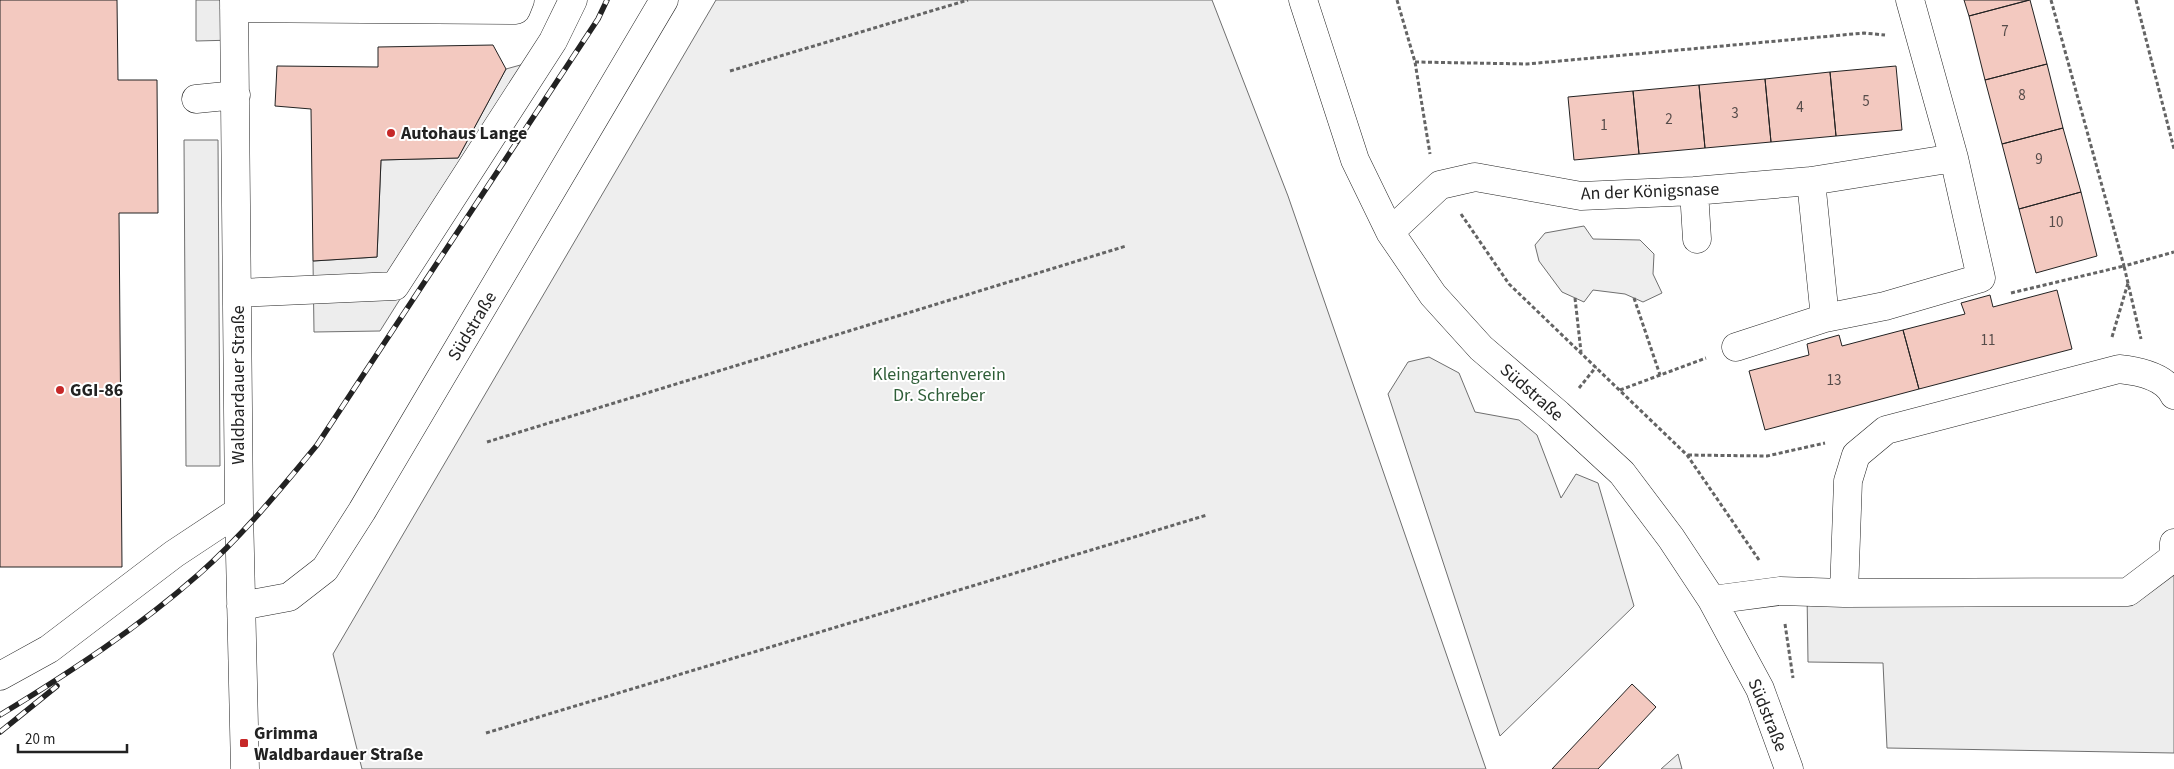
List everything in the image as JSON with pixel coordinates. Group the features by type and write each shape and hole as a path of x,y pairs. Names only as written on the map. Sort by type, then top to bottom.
{"street":[{"path":"234,4 516,10 520,0"},
{"path":"238,293 395,286 553,41 573,0"},
{"name":"Südstraße","path":"242,606 289,597 325,568 362,511 664,0"},
{"name":"Südstraße","path":"1303,0 1355,160 1390,232 1433,296 1481,348 1558,414 1622,473 1671,538 1712,600 1760,689 1789,769"},
{"path":"1736,347 1825,318 1885,306 1981,278 1954,158 1910,0"},
{"name":"Waldbardauer Straße","path":"234,4 239,511 245,769"},
{"path":"196,99 236,95"},
{"name":"An der Königsnase","path":"1390,232 1440,185 1476,177 1581,196 1694,191 1811,181 1954,158"},
{"path":"1811,181 1825,318"},
{"path":"1694,191 1697,239"},
{"path":"1844,592 1848,481 1856,455 1886,430 2119,369 2134,370 2162,382 2174,395"},
{"path":"0,676 49,649 174,554 239,511"},
{"path":"1712,600 1780,591 2128,592 2173,558 2174,543"}],"path":[{"path":"730,71 968,0"},
{"path":"2051,0 2124,266 2149,376"},
{"path":"2136,0 2174,149"},
{"path":"1415,62 1527,64 1864,33 1921,38"},
{"path":"487,442 1126,246"},
{"path":"1981,278 1998,296 2174,252"},
{"path":"2096,376 2110,344 2128,283"},
{"path":"1575,298 1581,353"},
{"path":"1634,298 1660,376"},
{"path":"1620,390 1736,347"},
{"path":"1596,368 1687,455 1780,591 1796,686"},
{"path":"1687,455 1767,456 1831,442"},
{"path":"486,733 1207,515"}],"green space":[{"name":"Kleingartenverein Dr. Schreber","path":"716,0 1212,0 1288,196 1486,769 362,769 333,654"},
{"path":"1584,226 1593,239 1640,240 1654,254 1653,274 1662,293 1643,302 1625,294 1593,290 1584,302 1562,292 1539,261 1535,245 1545,233"},
{"path":"1678,754 1682,769 1661,769"}],"shaded area":[{"path":"196,0 235,0 235,40 196,41"},
{"path":"553,56 380,331 314,332 313,261 377,257 381,160 458,158 506,69"},
{"path":"184,140 218,140 220,466 186,466"},
{"path":"1429,357 1459,373 1475,412 1519,420 1537,435 1561,498 1576,474 1598,483 1634,606 1500,736 1388,394 1408,362"},
{"path":"2174,558 2174,753 1887,748 1883,663 1808,662 1807,591 2128,592"}],"building":[{"name":"GGI-86","path":"0,0 117,0 118,80 157,80 158,213 119,213 122,567 0,567"},
{"path":"1964,0 2029,0 1969,16"},
{"path":"2030,0 2047,64 1985,80 1969,16"},
{"name":"Autohaus Lange","path":"493,45 506,69 458,158 381,160 377,257 313,261 311,109 275,106 277,66 378,67 378,47"},
{"path":"2047,64 2063,128 2002,144 1985,80"},
{"path":"1896,66 1902,130 1836,136 1830,72"},
{"path":"1830,72 1836,136 1771,142 1765,79"},
{"path":"1765,79 1771,142 1705,148 1699,85"},
{"path":"1699,85 1705,148 1639,154 1633,91"},
{"path":"1633,91 1639,154 1574,160 1568,97"},
{"path":"2063,128 2081,192 2019,209 2002,144"},
{"path":"2081,192 2097,256 2036,273 2019,209"},
{"path":"2057,290 2072,349 1919,389 1903,330 1965,314 1961,303 1990,295 1993,307"},
{"path":"1903,330 1919,389 1765,430 1749,371 1809,355 1807,344 1839,335 1842,346"},
{"path":"1632,684 1656,707 1598,769 1552,769"}],"railway":[{"path":"0,715 102,649 176,594 230,544 289,479 317,445 598,19 607,0"},
{"path":"0,732 57,686"}],"place":[{"name":"Autohaus Lange","path":"391,133"},
{"name":"GGI-86","path":"60,390"},
{"name":"Grimma Waldbardauer Straße","path":"244,743"}]}
